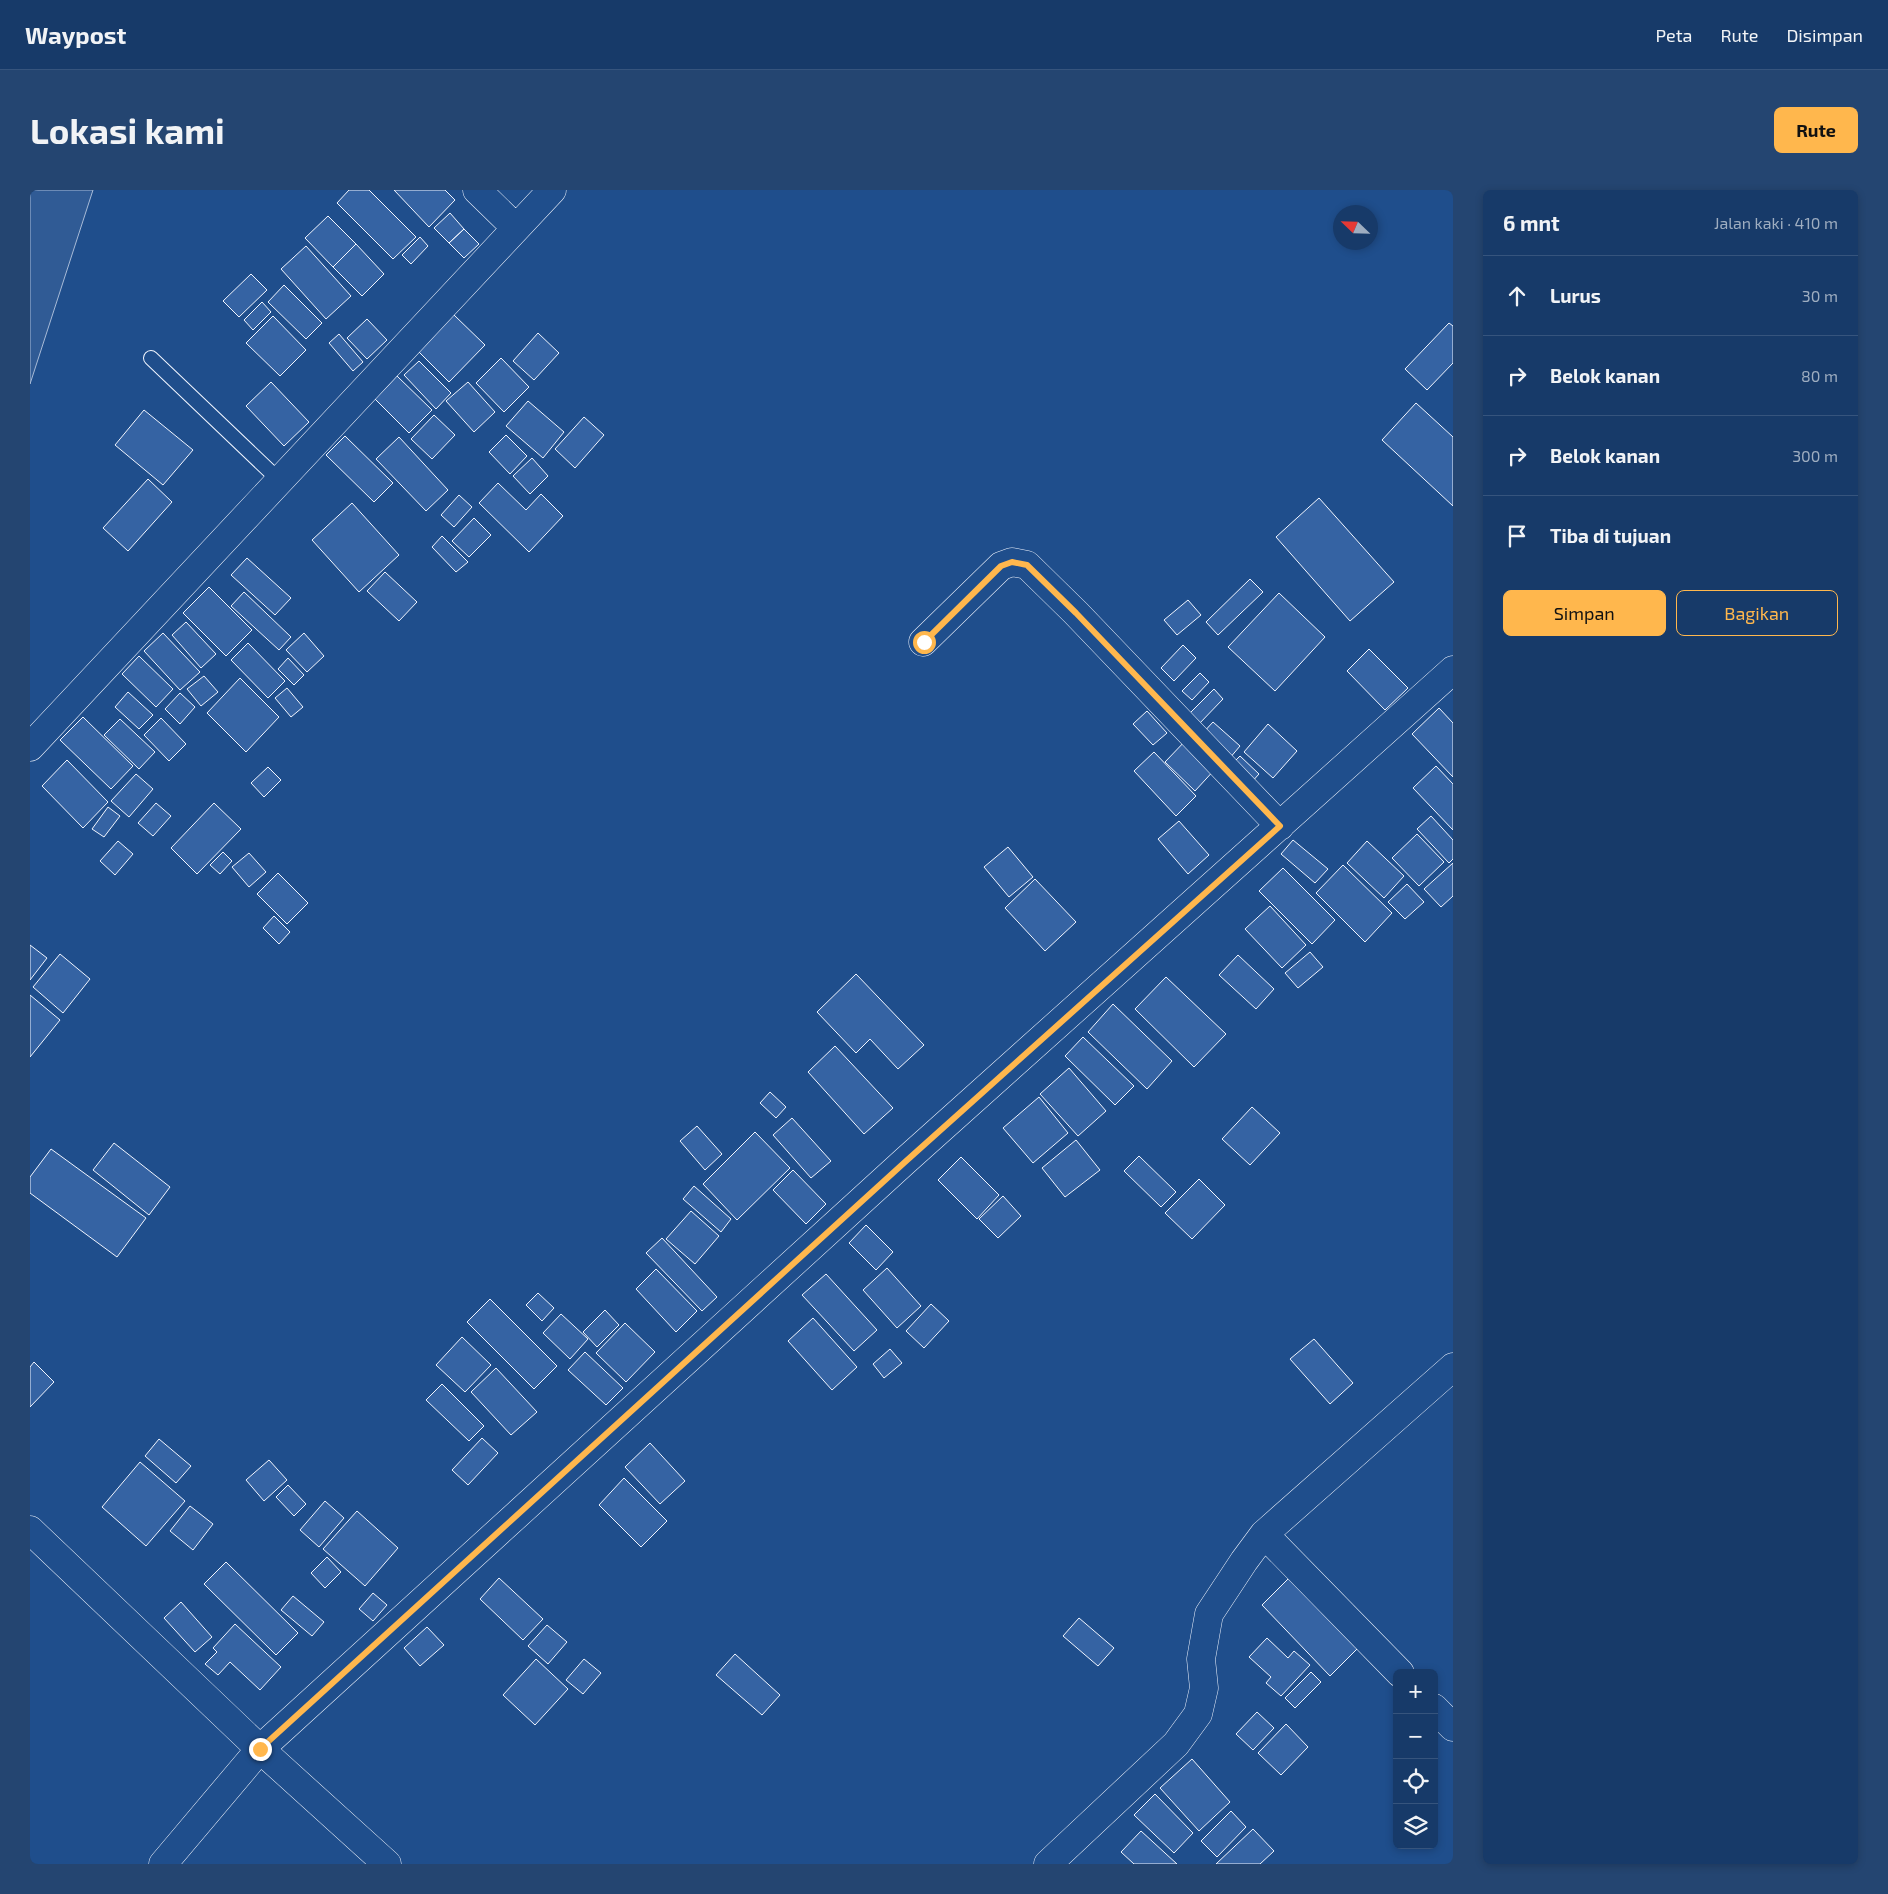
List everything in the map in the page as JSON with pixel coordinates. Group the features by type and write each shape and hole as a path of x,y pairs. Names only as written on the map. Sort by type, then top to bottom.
{"street":[{"path":"477,190 516,228"},
{"path":"30,747 552,190"},
{"path":"924,642 1001,566 1012,562 1027,565 1076,613 1280,826"},
{"path":"163,1864 260,1749 898,1168 1453,670"},
{"path":"1048,1864 1176,1744 1198,1714 1204,1688 1200,1659 1209,1614 1264,1534 1453,1367"},
{"path":"30,1530 260,1749 387,1864"},
{"path":"1264,1534 1396,1669"},
{"path":"1438,1712 1453,1727"}],"lane":[{"path":"151,358 280,480"}],"shaded area":[{"path":"30,190 93,190 30,384"}],"building":[{"path":"349,190 369,190 416,237 393,259 337,203"},
{"path":"394,190 445,190 455,200 429,227"},
{"path":"450,213 464,229 449,243 434,228"},
{"path":"328,216 356,244 333,267 305,238"},
{"path":"464,229 479,244 464,258 449,243"},
{"path":"420,237 428,246 411,264 402,255"},
{"path":"356,244 384,274 362,296 333,267"},
{"path":"306,246 351,296 326,319 281,269"},
{"path":"251,274 267,290 239,317 223,301"},
{"path":"284,285 322,323 306,339 268,302"},
{"path":"262,302 271,312 253,330 244,320"},
{"path":"454,315 485,345 449,382 418,351"},
{"path":"273,316 306,350 280,376 246,343"},
{"path":"367,319 387,340 367,359 347,338"},
{"path":"1449,323 1453,326 1453,363 1427,390 1405,369"},
{"path":"538,333 559,353 534,380 513,361"},
{"path":"339,334 363,362 353,371 329,343"},
{"path":"501,358 529,387 504,412 476,383"},
{"path":"419,361 451,393 436,409 404,375"},
{"path":"397,376 432,410 409,433 375,399"},
{"path":"271,382 309,422 284,446 246,406"},
{"path":"468,382 495,412 474,432 446,401"},
{"path":"528,401 564,432 543,458 506,426"},
{"path":"1416,403 1453,437 1453,506 1382,440"},
{"path":"144,410 193,450 163,485 115,445"},
{"path":"434,415 455,435 432,459 411,439"},
{"path":"584,417 604,435 575,468 555,449"},
{"path":"506,435 527,456 510,474 489,452"},
{"path":"345,436 393,483 374,502 326,455"},
{"path":"399,437 448,490 426,511 376,459"},
{"path":"532,458 548,476 530,494 513,476"},
{"path":"148,479 172,502 128,551 103,528"},
{"path":"498,483 526,510 541,494 563,516 529,552 479,503"},
{"path":"459,495 472,507 454,527 441,515"},
{"path":"1319,498 1394,582 1350,621 1276,537"},
{"path":"352,503 399,555 359,592 312,540"},
{"path":"474,518 491,535 469,557 452,541"},
{"path":"442,536 468,562 456,572 432,547"},
{"path":"247,558 291,598 275,615 231,575"},
{"path":"385,572 417,602 399,621 367,591"},
{"path":"1250,579 1263,592 1218,635 1206,622"},
{"path":"209,587 252,630 226,656 183,613"},
{"path":"244,592 291,637 279,650 231,606"},
{"path":"1279,593 1325,637 1275,691 1228,647"},
{"path":"1188,600 1201,615 1177,635 1164,620"},
{"path":"186,622 216,654 201,668 172,635"},
{"path":"163,633 200,672 180,690 144,651"},
{"path":"304,633 324,656 307,672 286,650"},
{"path":"248,643 285,681 268,698 231,660"},
{"path":"1183,645 1196,658 1174,681 1161,668"},
{"path":"1369,649 1408,688 1385,710 1347,671"},
{"path":"139,656 173,689 156,707 122,674"},
{"path":"288,658 304,675 294,685 278,669"},
{"path":"1200,673 1209,682 1192,700 1182,691"},
{"path":"204,676 218,692 201,706 187,689"},
{"path":"240,678 279,717 246,752 207,713"},
{"path":"287,688 303,707 291,717 275,698"},
{"path":"1214,689 1223,699 1198,725 1188,715"},
{"path":"128,692 153,715 139,729 115,707"},
{"path":"180,693 195,707 180,724 165,709"},
{"path":"1439,708 1453,723 1453,777 1412,734"},
{"path":"1147,711 1167,733 1153,745 1133,724"},
{"path":"83,717 133,766 111,789 60,740"},
{"path":"161,718 186,744 169,761 144,735"},
{"path":"120,719 155,752 139,769 104,735"},
{"path":"1213,722 1240,746 1229,759 1201,735"},
{"path":"1268,724 1297,751 1273,778 1244,752"},
{"path":"1188,738 1217,767 1195,791 1165,762"},
{"path":"1154,752 1196,796 1176,816 1134,771"},
{"path":"1240,756 1259,774 1250,784 1231,765"},
{"path":"67,760 108,802 83,828 42,786"},
{"path":"1436,766 1453,784 1453,830 1413,788"},
{"path":"268,767 281,780 264,797 251,783"},
{"path":"136,774 153,789 129,817 111,801"},
{"path":"156,803 171,816 153,836 138,823"},
{"path":"214,803 241,829 197,874 171,848"},
{"path":"108,807 120,816 104,837 92,829"},
{"path":"1431,816 1453,840 1453,859 1449,863 1417,829"},
{"path":"1179,821 1209,855 1188,874 1158,839"},
{"path":"1417,834 1444,862 1419,886 1392,858"},
{"path":"1293,840 1328,869 1315,883 1281,854"},
{"path":"118,841 133,854 115,875 100,861"},
{"path":"1367,841 1404,876 1384,898 1347,863"},
{"path":"1008,847 1033,877 1009,897 984,867"},
{"path":"223,852 232,861 220,874 210,865"},
{"path":"249,853 266,872 249,887 232,867"},
{"path":"1453,863 1453,896 1441,907 1424,889"},
{"path":"1343,865 1392,913 1365,942 1316,893"},
{"path":"1283,868 1335,920 1312,944 1259,891"},
{"path":"278,873 308,903 287,924 257,894"},
{"path":"1035,879 1076,922 1045,951 1005,908"},
{"path":"1407,884 1424,902 1405,919 1388,902"},
{"path":"1270,906 1306,945 1282,968 1245,929"},
{"path":"274,916 290,932 279,944 263,928"},
{"path":"30,945 47,958 30,980"},
{"path":"1310,952 1323,967 1298,988 1285,973"},
{"path":"60,954 90,979 63,1013 33,987"},
{"path":"1238,955 1274,989 1256,1009 1219,975"},
{"path":"856,974 924,1045 898,1069 870,1039 856,1053 817,1012"},
{"path":"1166,977 1226,1034 1194,1067 1135,1009"},
{"path":"30,995 60,1020 30,1057"},
{"path":"1113,1004 1172,1061 1147,1089 1088,1032"},
{"path":"1083,1037 1134,1086 1115,1105 1065,1056"},
{"path":"835,1046 893,1108 864,1134 808,1072"},
{"path":"1069,1068 1106,1111 1078,1136 1040,1094"},
{"path":"770,1092 786,1107 776,1118 760,1103"},
{"path":"1039,1097 1068,1133 1033,1163 1003,1128"},
{"path":"1252,1107 1280,1133 1250,1165 1222,1139"},
{"path":"792,1118 831,1161 811,1178 773,1135"},
{"path":"697,1126 722,1154 705,1170 680,1141"},
{"path":"755,1132 790,1168 737,1220 703,1184"},
{"path":"1076,1140 1100,1170 1065,1197 1042,1168"},
{"path":"114,1143 170,1187 149,1215 93,1170"},
{"path":"51,1149 146,1218 117,1257 30,1193 30,1177"},
{"path":"1139,1156 1176,1192 1161,1207 1124,1171"},
{"path":"961,1157 999,1195 977,1219 938,1180"},
{"path":"793,1170 826,1204 806,1224 773,1190"},
{"path":"1199,1179 1225,1205 1192,1239 1165,1213"},
{"path":"694,1186 731,1219 721,1232 683,1199"},
{"path":"1003,1196 1021,1216 998,1238 979,1219"},
{"path":"691,1211 719,1236 695,1264 666,1239"},
{"path":"866,1225 893,1252 876,1270 849,1243"},
{"path":"662,1238 717,1297 702,1311 646,1253"},
{"path":"887,1268 921,1306 897,1328 863,1290"},
{"path":"656,1269 697,1311 676,1332 636,1289"},
{"path":"826,1274 877,1330 854,1351 802,1295"},
{"path":"538,1293 554,1308 542,1321 526,1305"},
{"path":"490,1299 557,1366 534,1389 467,1322"},
{"path":"931,1304 949,1321 924,1348 906,1331"},
{"path":"605,1310 619,1325 597,1347 583,1332"},
{"path":"561,1314 588,1339 570,1359 543,1333"},
{"path":"813,1318 857,1367 832,1390 788,1341"},
{"path":"625,1323 655,1352 626,1382 596,1353"},
{"path":"462,1337 491,1365 465,1392 436,1365"},
{"path":"1314,1339 1353,1383 1330,1404 1290,1359"},
{"path":"890,1349 902,1363 884,1378 873,1364"},
{"path":"585,1352 623,1388 606,1405 568,1370"},
{"path":"34,1362 54,1382 30,1407 30,1367"},
{"path":"496,1368 537,1412 511,1435 471,1392"},
{"path":"442,1384 484,1426 469,1441 426,1400"},
{"path":"482,1438 498,1453 468,1485 452,1470"},
{"path":"159,1439 191,1466 176,1483 145,1456"},
{"path":"650,1443 685,1481 660,1504 625,1467"},
{"path":"269,1460 287,1480 264,1501 246,1480"},
{"path":"140,1462 185,1501 146,1546 102,1507"},
{"path":"624,1478 667,1521 641,1547 599,1505"},
{"path":"288,1485 306,1504 294,1516 276,1497"},
{"path":"325,1501 344,1518 319,1547 300,1530"},
{"path":"190,1506 213,1524 193,1550 170,1531"},
{"path":"357,1511 398,1548 365,1586 323,1549"},
{"path":"327,1557 341,1572 325,1588 311,1573"},
{"path":"226,1562 298,1633 276,1655 204,1584"},
{"path":"1293,1574 1362,1644 1330,1676 1262,1605"},
{"path":"499,1578 543,1619 523,1640 480,1599"},
{"path":"373,1593 387,1605 373,1621 359,1609"},
{"path":"293,1596 324,1622 312,1636 281,1610"},
{"path":"181,1602 212,1637 195,1652 164,1618"},
{"path":"1079,1618 1114,1648 1098,1666 1063,1636"},
{"path":"235,1624 281,1667 260,1690 230,1662 218,1675 205,1664 217,1652 213,1648"},
{"path":"547,1625 567,1642 548,1664 528,1646"},
{"path":"427,1627 444,1645 420,1666 404,1648"},
{"path":"1267,1638 1288,1658 1294,1651 1310,1665 1281,1696 1266,1683 1271,1677 1249,1657"},
{"path":"735,1654 780,1695 762,1715 716,1675"},
{"path":"536,1659 568,1689 535,1725 503,1695"},
{"path":"584,1659 601,1673 583,1694 566,1680"},
{"path":"1311,1672 1321,1682 1295,1708 1285,1698"},
{"path":"1257,1712 1274,1728 1253,1750 1236,1734"},
{"path":"1286,1724 1308,1747 1281,1775 1258,1753"},
{"path":"1192,1759 1230,1802 1199,1831 1160,1788"},
{"path":"1155,1794 1193,1833 1174,1853 1134,1815"},
{"path":"1231,1811 1246,1827 1217,1857 1201,1841"},
{"path":"1253,1829 1274,1851 1260,1864 1216,1864"},
{"path":"1141,1831 1177,1864 1134,1864 1121,1852"}],"route":[{"path":"260,1749 905,1162 1280,826 1076,613 1027,565 1012,562 1001,566 924,642"}]}
